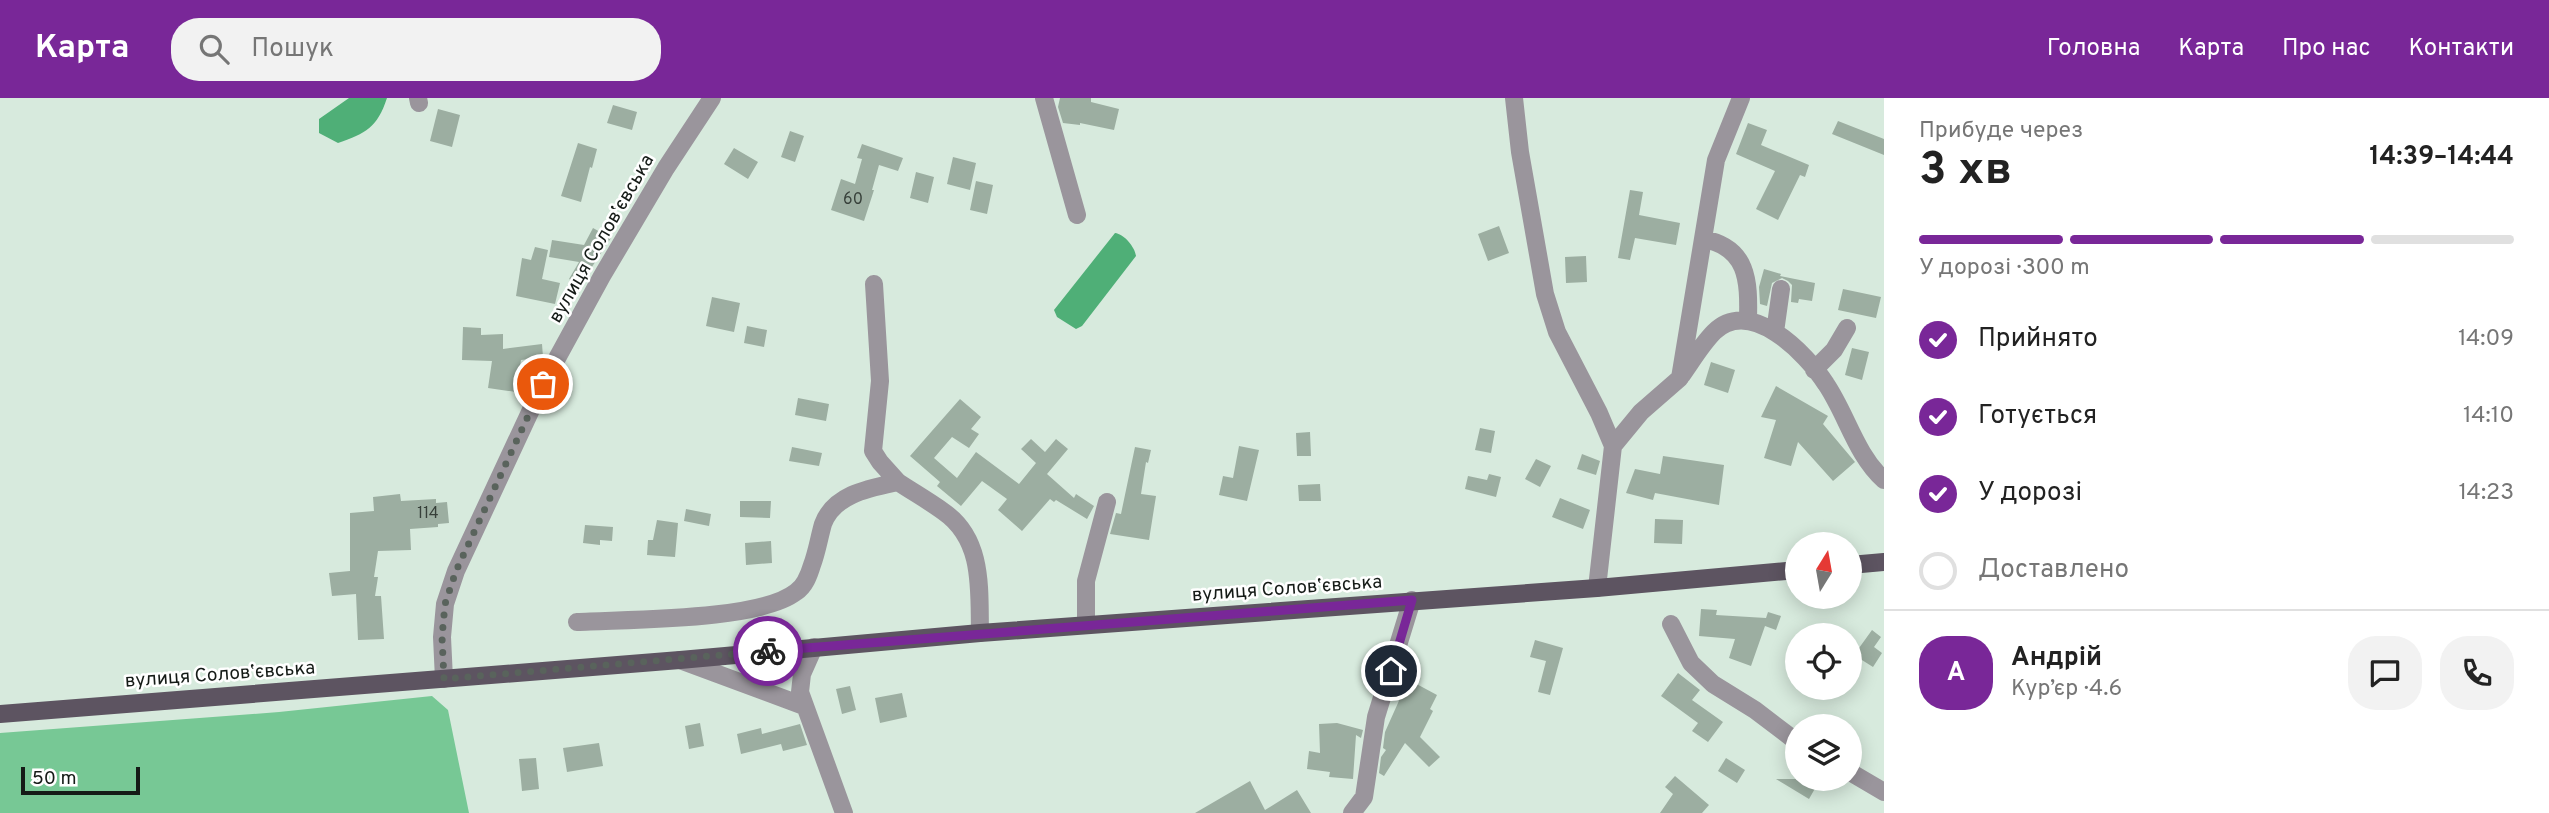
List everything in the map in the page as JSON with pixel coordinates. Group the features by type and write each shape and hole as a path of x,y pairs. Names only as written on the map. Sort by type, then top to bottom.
{"main road":[{"path":"1862,564 1884,562"},
{"name":"вулиця Соловʼєвська","path":"0,714 680,660 980,633 1597,588 1785,571"}],"street":[{"name":"вулиця Соловʼєвська","path":"444,679 442,637 445,604 456,571 543,384 602,276 666,168 712,98"},
{"path":"1044,98 1077,215"},
{"path":"1514,98 1520,152 1545,294 1557,332 1599,413 1612,446 1597,588"},
{"path":"1680,378 1716,160 1741,98"},
{"path":"1703,239 1727,247 1742,263 1749,295 1748,319"},
{"path":"874,284 880,381 873,451 898,482 945,512 967,536 979,577 980,633"},
{"path":"1775,332 1781,289"},
{"path":"1612,446 1641,412 1680,378 1715,331 1732,321 1748,319 1784,337 1825,383 1868,463 1884,481"},
{"path":"1814,370 1834,350 1847,328"},
{"path":"577,622 735,611 768,606 786,599 799,590 808,578 824,521 836,504 859,492 898,482"},
{"path":"1086,625 1086,581 1107,502"},
{"path":"1352,813 1364,797 1376,718 1412,600"},
{"path":"1671,624 1691,663 1713,684 1785,733"},
{"path":"814,647 804,667 800,684 804,706 844,813"},
{"path":"680,660 804,706"},
{"path":"1862,779 1884,792"}],"shaded area":[{"path":"349,98 387,98 379,116 369,128 338,143 319,133 319,119"},
{"path":"1115,233 1128,242 1136,256 1082,326 1076,329 1057,317 1054,310"},
{"path":"432,696 448,710 469,813 0,813 0,733 279,712"}],"building":[{"path":"1060,98 1091,98 1091,102 1119,109 1114,130 1080,123 1063,123 1058,107"},
{"path":"613,105 637,112 632,130 607,123"},
{"path":"438,109 460,115 452,147 430,141"},
{"path":"1838,121 1884,139 1884,155 1832,134"},
{"path":"1748,123 1767,130 1761,145 1809,165 1805,177 1800,175 1778,220 1756,209 1775,171 1736,154"},
{"path":"790,131 804,136 795,162 781,157"},
{"path":"578,143 597,149 581,202 561,196"},
{"path":"862,144 903,158 898,171 879,165 864,221 831,210 841,179 855,184 862,159 857,158"},
{"path":"734,148 758,162 748,179 724,164"},
{"path":"953,157 976,163 970,190 947,184"},
{"path":"916,172 934,177 928,203 910,198"},
{"path":"976,181 993,185 987,214 970,210"},
{"path":"1630,190 1643,192 1639,215 1680,223 1676,245 1635,238 1630,260 1618,258"},
{"path":"1499,226 1509,253 1488,261 1478,234"},
{"path":"593,228 611,238 580,285 569,279 579,262 549,257 552,240 584,245"},
{"path":"535,247 548,250 542,279 560,283 555,304 516,296 522,258 531,260"},
{"path":"1586,256 1587,282 1566,283 1565,257"},
{"path":"1764,269 1781,274 1780,276 1815,283 1812,301 1799,299 1798,303 1791,302 1792,285 1782,278 1772,283 1767,306 1760,304 1759,287"},
{"path":"1843,289 1881,297 1876,318 1838,310"},
{"path":"712,297 740,303 734,332 706,326"},
{"path":"747,326 767,330 764,347 744,343"},
{"path":"463,327 481,328 481,335 503,334 503,349 542,344 543,357 521,360 516,392 488,388 492,361 462,360"},
{"path":"1852,348 1869,352 1862,380 1845,375"},
{"path":"1711,362 1735,370 1728,393 1704,385"},
{"path":"1776,386 1828,416 1823,424 1855,462 1833,481 1798,442 1791,466 1764,458 1776,420 1761,417"},
{"path":"798,398 829,404 826,421 795,415"},
{"path":"960,399 981,417 971,429 979,434 969,448 952,437 934,458 957,478 976,452 1019,484 1036,463 1021,449 1031,439 1045,452 1056,439 1068,449 1047,474 1074,498 1076,494 1094,506 1087,519 1050,499 1022,531 998,510 1007,499 982,481 961,506 937,486 940,482 910,456"},
{"path":"1480,428 1495,431 1491,453 1475,450"},
{"path":"1310,432 1311,456 1297,456 1296,433"},
{"path":"1239,446 1259,450 1247,501 1219,495 1223,476 1233,478"},
{"path":"792,447 822,453 819,466 789,461"},
{"path":"1135,447 1151,450 1148,463 1146,462 1141,494 1156,496 1149,540 1110,534 1116,513 1121,514"},
{"path":"1582,454 1600,461 1596,475 1577,469"},
{"path":"1663,456 1724,465 1719,505 1655,493 1653,500 1626,493 1635,469 1660,474"},
{"path":"1536,459 1551,466 1540,487 1525,479"},
{"path":"1489,474 1501,477 1496,497 1465,489 1468,476 1487,480"},
{"path":"1320,484 1321,501 1299,501 1298,485"},
{"path":"400,494 401,501 436,499 436,503 447,502 449,523 438,524 438,527 410,529 411,550 378,551 374,577 378,577 375,596 381,596 384,639 358,640 356,594 332,596 329,573 350,571 350,513 374,511 373,497"},
{"path":"1560,498 1590,510 1583,529 1552,517"},
{"path":"740,501 771,501 770,518 740,517"},
{"path":"686,509 711,514 709,526 684,521"},
{"path":"1655,519 1683,520 1682,544 1654,543"},
{"path":"657,520 678,523 675,557 647,555 648,540 653,540"},
{"path":"585,525 613,527 612,541 600,540 600,545 583,543"},
{"path":"771,541 772,563 746,565 745,543"},
{"path":"1701,609 1717,610 1716,615 1766,618 1768,612 1781,616 1776,630 1765,626 1751,666 1729,658 1735,639 1699,636"},
{"path":"1872,630 1881,637 1874,647 1882,653 1873,667 1862,660 1862,644"},
{"path":"1535,640 1563,648 1550,695 1538,692 1546,661 1530,657"},
{"path":"1678,673 1700,690 1692,700 1723,722 1708,742 1692,731 1698,723 1661,696"},
{"path":"1411,681 1437,695 1430,709 1433,711 1420,737 1440,757 1429,767 1405,743 1384,776 1379,773 1381,757 1386,750 1383,748 1385,732 1402,694 1404,696"},
{"path":"850,686 856,710 842,714 836,689"},
{"path":"902,693 907,717 880,723 875,698"},
{"path":"700,723 704,746 689,749 685,726"},
{"path":"1337,723 1363,730 1361,738 1356,735 1353,779 1329,777 1330,772 1307,769 1309,751 1320,753 1319,724"},
{"path":"800,724 807,745 783,751 781,744 741,754 737,734 761,728 762,734"},
{"path":"599,743 603,766 567,772 563,748"},
{"path":"536,758 539,789 522,791 519,759"},
{"path":"1726,758 1745,770 1737,783 1718,771"},
{"path":"1675,776 1709,805 1702,813 1660,813 1673,794 1665,787"},
{"path":"1250,781 1265,810 1297,790 1311,813 1195,813"},
{"path":"1796,791 1814,791 1809,799"}],"way so far":[{"path":"543,384 456,571 445,604 442,637 444,679 768,651"}],"route":[{"path":"768,651 1412,600 1391,671"}]}
